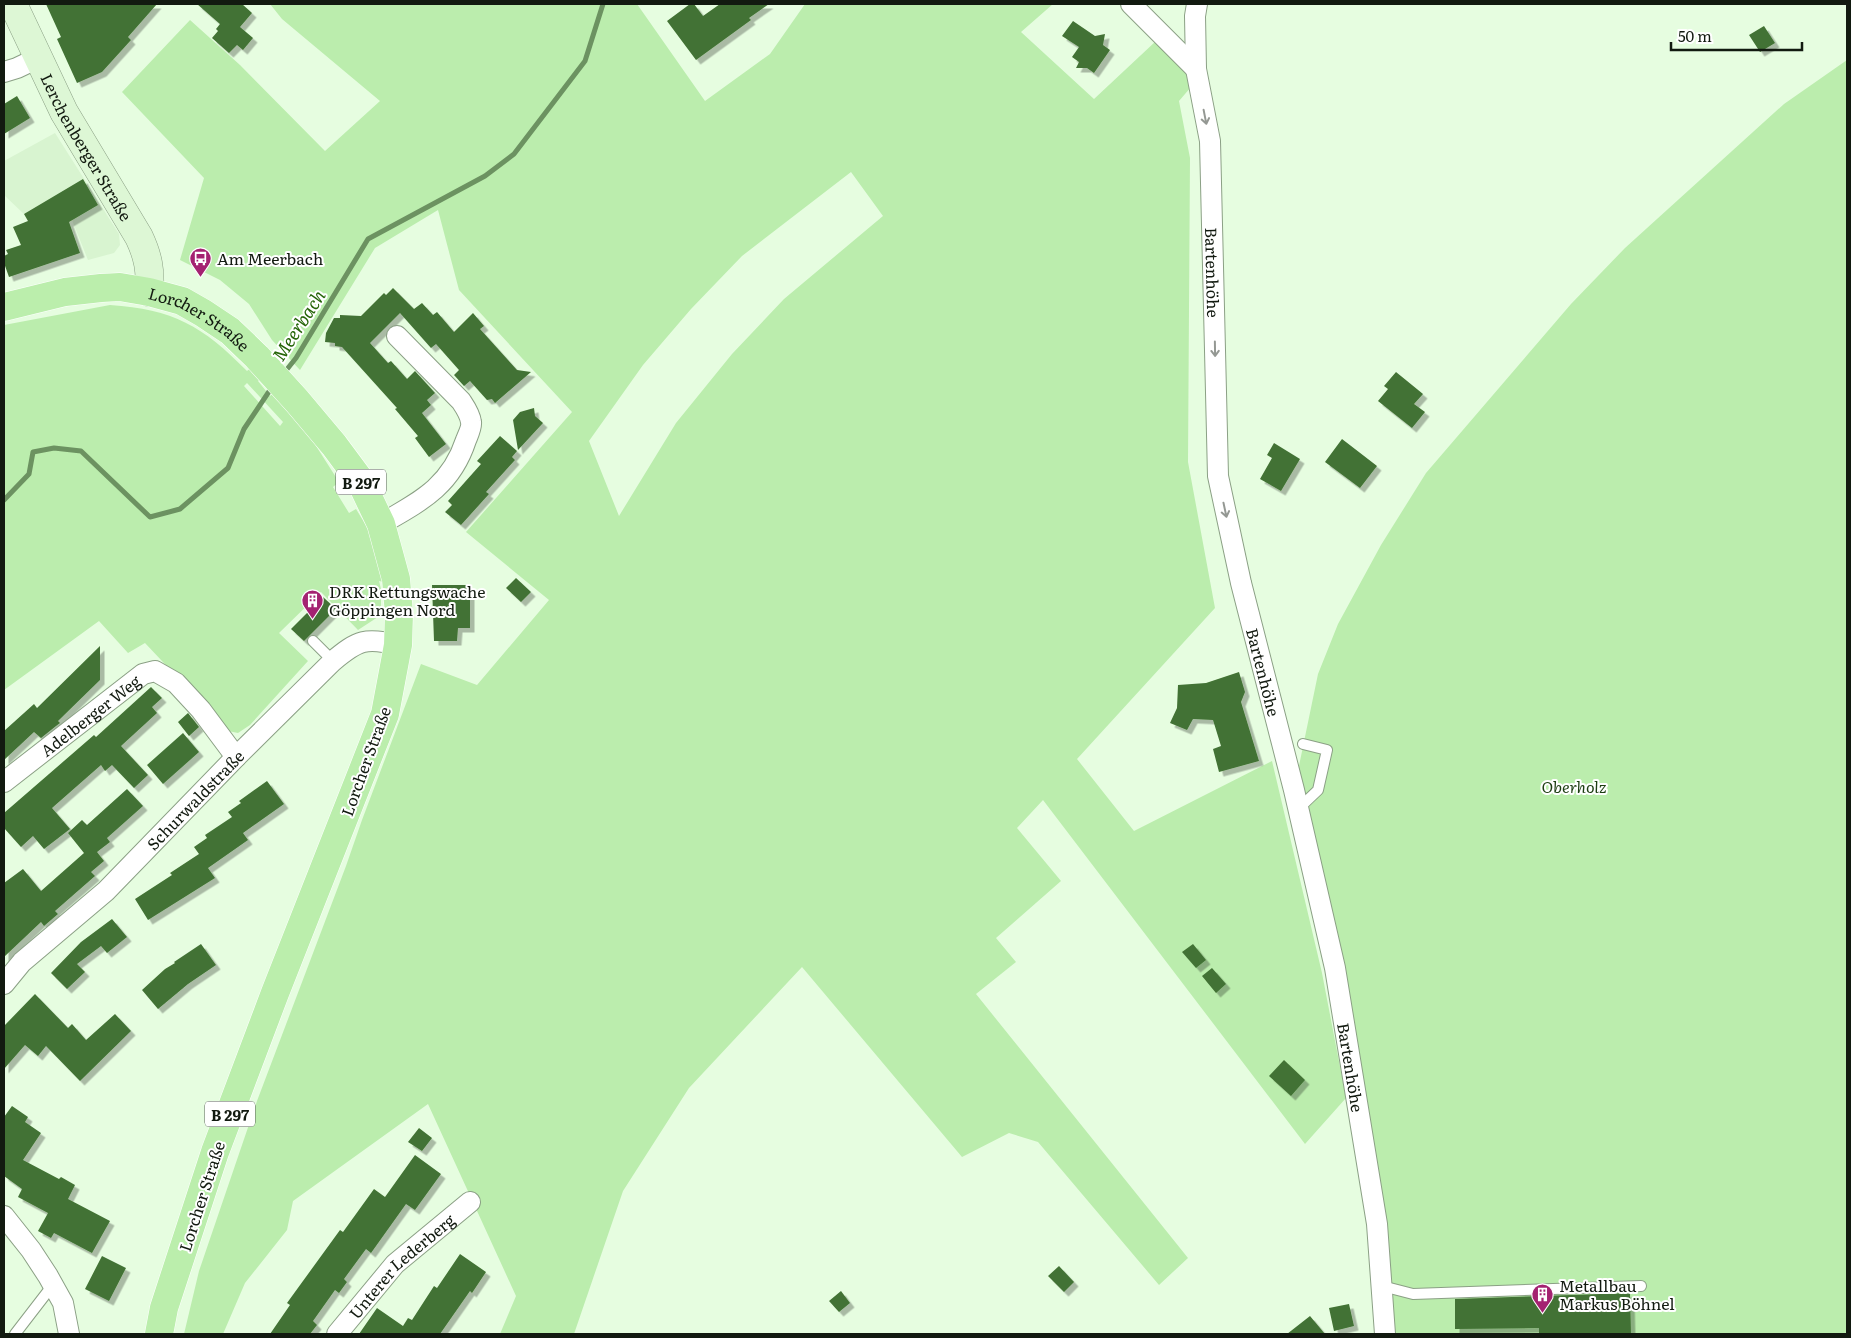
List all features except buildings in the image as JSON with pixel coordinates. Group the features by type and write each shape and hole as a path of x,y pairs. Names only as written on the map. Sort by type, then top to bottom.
{"main road":[{"name":"Lorcher Straße","path":"4,307 65,292 120,287 182,301 230,331 257,357 297,401 360,480 382,524 396,579 399,614 398,645 385,714 215,1152 164,1308 159,1334"}],"street":[{"name":"Lerchenberger Straße","path":"13,4 64,112 139,237 148,259 150,276 148,292"},
{"path":"1131,4 1196,69"},
{"name":"Bartenhöhe","path":"1197,4 1195,16 1196,69 1210,141 1218,476 1241,583 1298,809 1337,978 1377,1224 1385,1334"},
{"path":"4,72 38,58"},
{"path":"382,524 430,495 450,473 462,453 472,423 461,401 397,336"},
{"name":"Schurwaldstraße","path":"4,984 22,962 106,891 332,661 349,647 362,642 378,640 398,645"},
{"name":"Adelberger Weg","path":"4,782 143,674 155,671 176,683 201,710 236,757"},
{"name":"Unterer Lederberg","path":"337,1334 395,1264 470,1202"},
{"path":"4,1216 31,1250 63,1304 69,1334"}],"lane":[{"path":"313,641 332,661"},
{"path":"1298,809 1318,790 1326,750 1303,744"},
{"path":"16,1334 52,1286"},
{"path":"1382,1286 1413,1294 1641,1286"}],"shaded area":[{"path":"55,133 119,234 120,245 114,253 88,260 72,220 35,234 24,214 4,195 4,161"}],"green space":[{"path":"270,4 637,4 705,101 770,54 805,4 1053,4 1021,32 1094,99 1156,41 1187,68 1191,87 1179,101 1190,158 1188,462 1215,608 1077,759 1134,831 1272,761 1322,973 1346,1098 1305,1144 1043,800 1017,828 1061,881 996,938 1016,962 976,994 1188,1258 1159,1285 1038,1142 1009,1133 962,1157 802,967 689,1088 623,1191 574,1334 500,1334 516,1296 428,1104 293,1201 287,1230 245,1283 223,1334 184,1334 199,1271 257,1101 421,664 477,685 549,600 466,532 572,412 459,290 438,210 375,248 300,370 272,340 249,304 220,280 180,260 204,178 122,92 190,20 240,65 325,151 380,101 282,19","holes":["851,172 883,216 784,299 732,354 676,423 619,516 589,441 643,365 691,309 742,256"]},
{"name":"Oberholz","path":"1847,60 1847,1334 1391,1334 1294,790 1318,674 1338,624 1381,545 1426,473 1571,304 1625,248 1784,104"},
{"path":"110,305 132,307 169,316 186,323 216,342 247,371 252,367 263,376 258,381 270,396 276,391 311,438 339,482 333,487 349,513 356,509 375,540 384,582 379,581 381,589 381,615 358,630 321,592 279,633 308,661 250,725 238,733 228,731 145,643 128,653 99,621 4,690 4,325","holes":["247,383 283,422 280,426 244,386"]}],"waterway":[{"name":"Meerbach","path":"284,373 296,358 368,239 485,176 514,154 585,61 603,4"},
{"name":"Meerbach","path":"4,500 29,474 33,452 54,448 81,451 150,517 180,509 228,468 244,429 272,387"}],"place":[{"name":"Am Meerbach","path":"201,277"},
{"name":"DRK Rettungswache Göppingen Nord","path":"313,619"},
{"name":"Metallbau Markus Böhnel","path":"1543,1313"}]}
